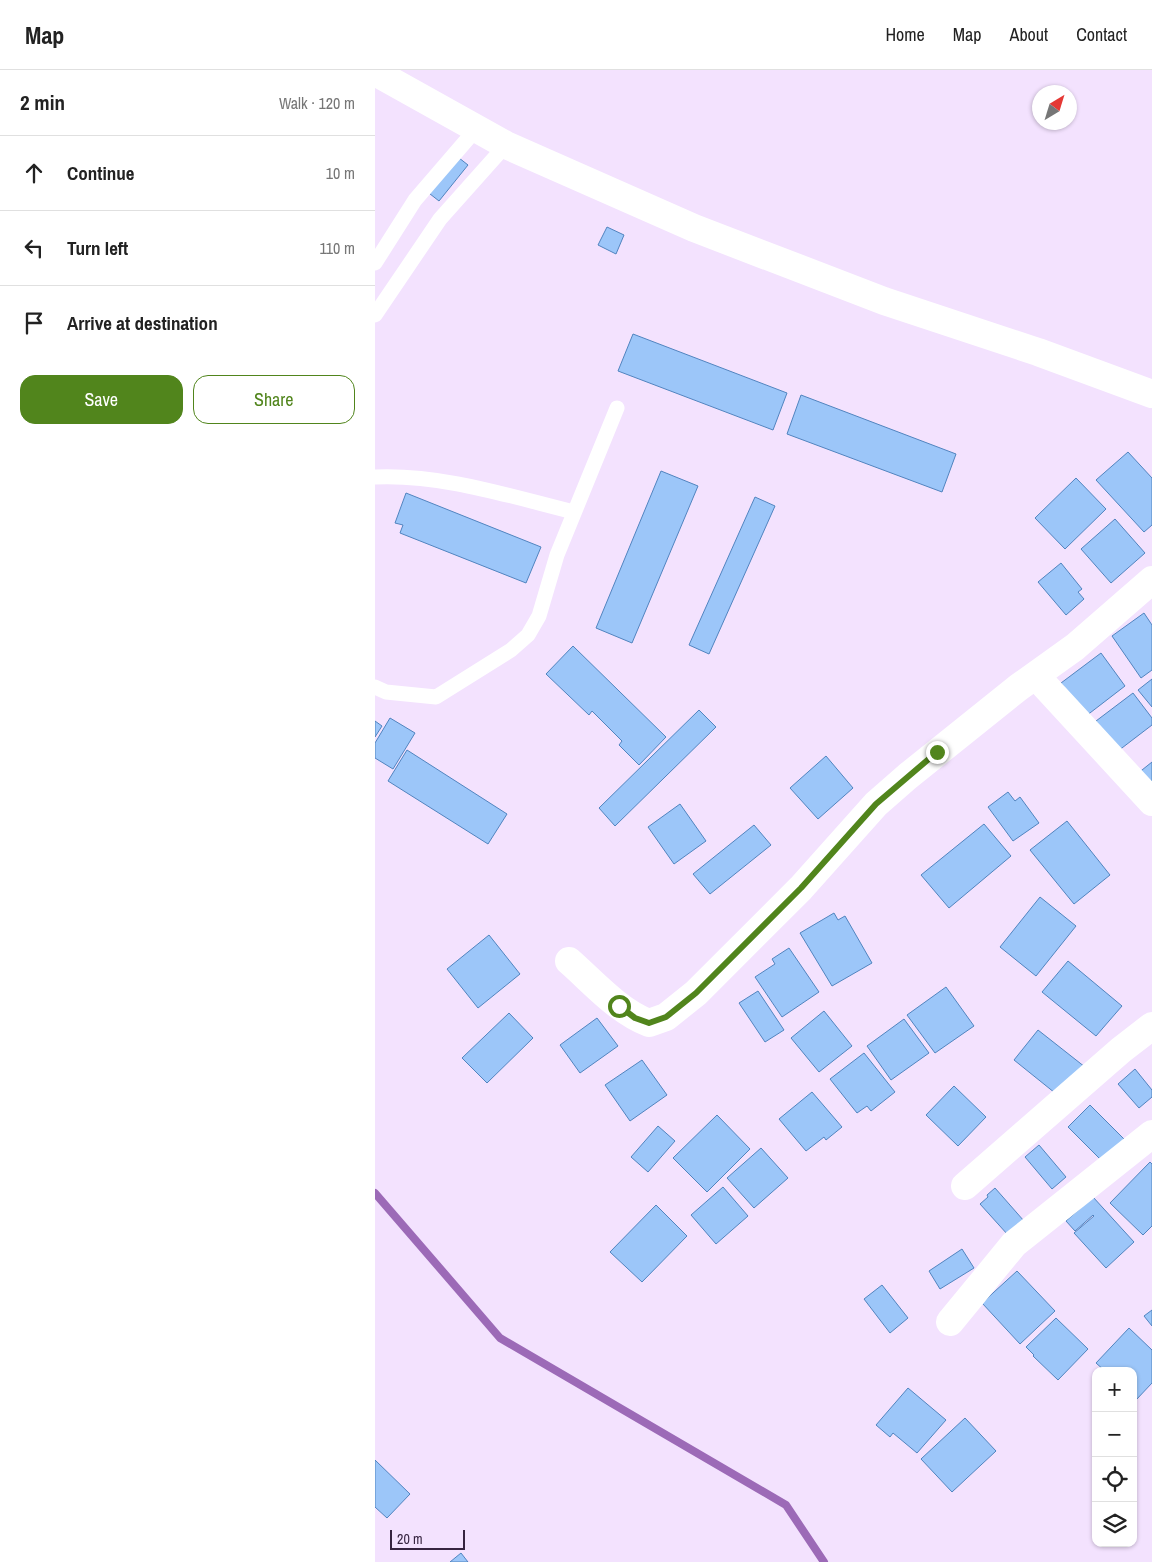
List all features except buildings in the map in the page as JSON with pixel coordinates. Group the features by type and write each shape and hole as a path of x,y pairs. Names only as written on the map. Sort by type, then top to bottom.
{"street":[{"path":"382,73 506,145 703,232 884,301 1037,352 1152,394"},
{"path":"569,961 635,1018 649,1023 666,1017 696,993 801,888 876,804 937,752 1075,647 1152,580"},
{"path":"1036,676 1152,802"},
{"path":"965,1186 1121,1050 1152,1026"},
{"path":"950,1322 1014,1244 1152,1134"}],"lane":[{"path":"375,263 415,200 477,128"},
{"path":"375,315 440,219 506,145"},
{"path":"375,687 386,692 436,697 511,650 528,635 539,616 557,555 617,408"},
{"path":"375,477 400,476 473,487 574,512"}],"waterway":[{"path":"375,1193 500,1338 786,1505 824,1562"}],"route":[{"path":"619,1006 635,1018 649,1023 666,1017 696,993 801,888 876,804 937,752"}]}
